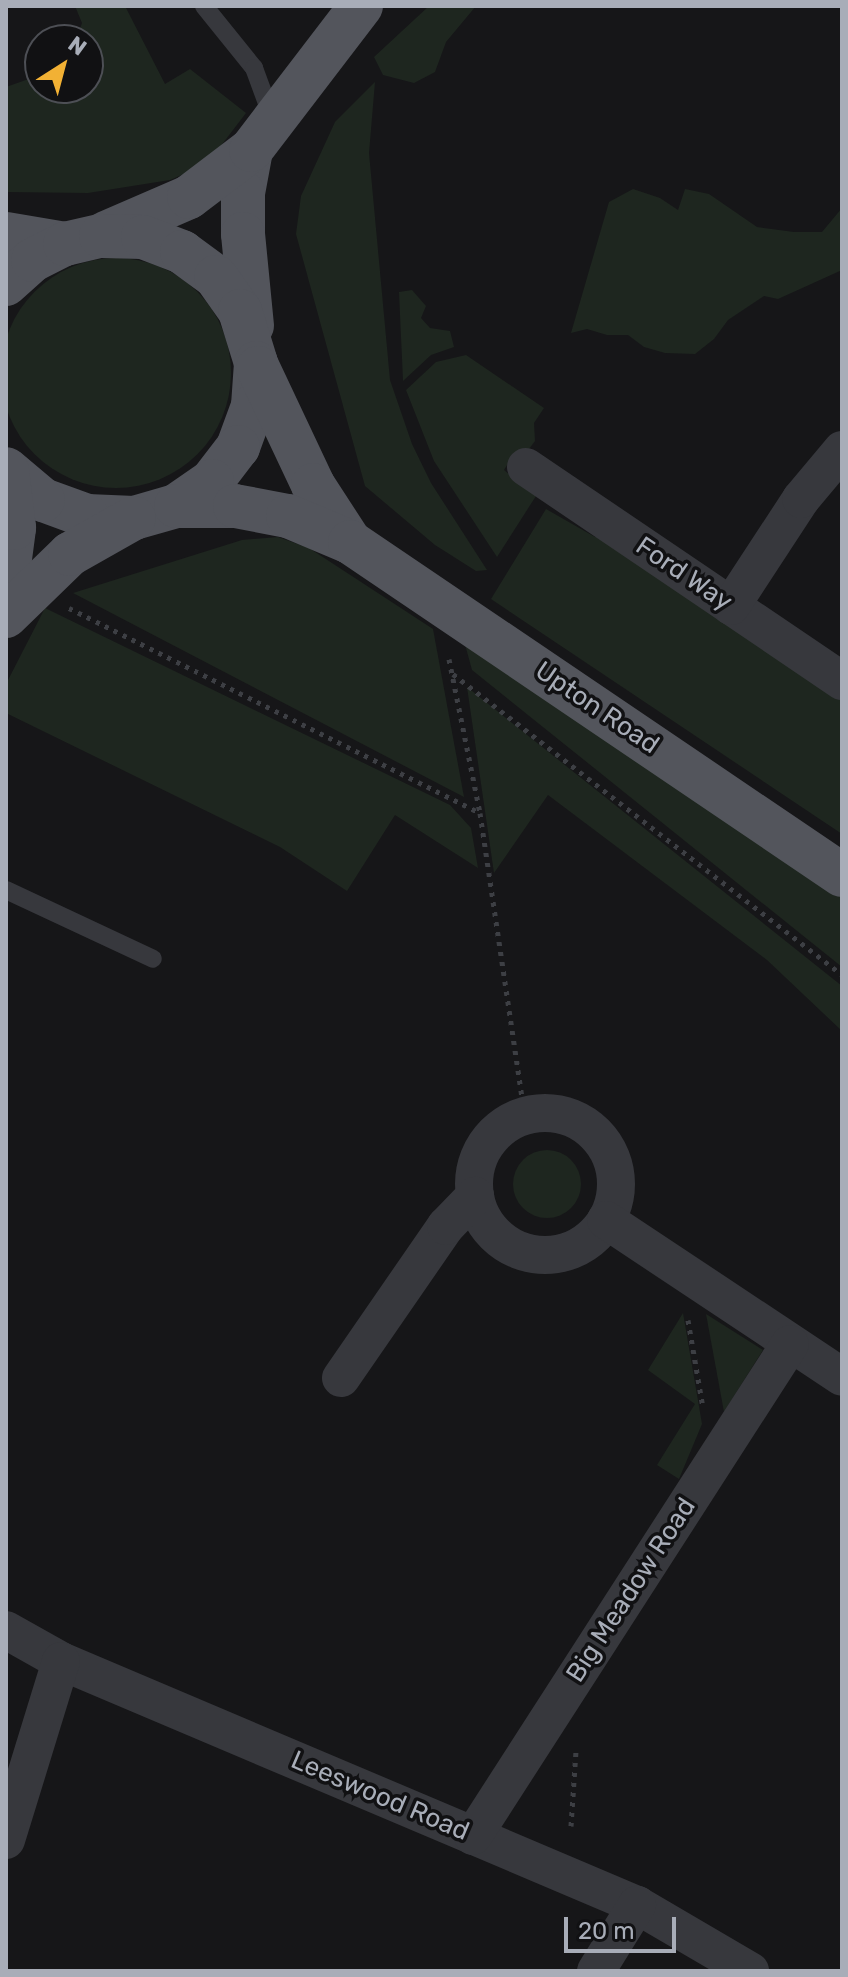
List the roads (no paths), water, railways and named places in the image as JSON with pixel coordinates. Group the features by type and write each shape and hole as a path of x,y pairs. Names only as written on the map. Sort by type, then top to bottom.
{"main road":[{"path":"6,284 33,260 189,197 262,134 361,6"},
{"path":"15,598 70,554 134,518 176,506 212,481 238,447 253,406 255,357 243,234 243,193 262,134"},
{"path":"6,234 83,240 143,237 182,252 216,277 240,311 255,357"},
{"name":"Upton Road","path":"255,357 313,485 350,542"},
{"path":"6,470 43,500 87,516 134,518"},
{"path":"6,470 14,528 15,598"},
{"name":"Upton Road","path":"176,506 235,506 288,516 350,542 442,601 842,875"}],"street":[{"path":"731,606 801,499 842,450"},
{"name":"Ford Way","path":"526,467 842,681"},
{"path":"549,1113 572,1118 593,1131 608,1150 615,1173 615,1197 606,1220 593,1236 575,1248 554,1254 533,1254 512,1247 494,1234 482,1216 475,1196 477,1161 485,1146 495,1133 525,1116 549,1113"},
{"path":"341,1378 446,1226 475,1196"},
{"path":"606,1220 842,1377"},
{"name":"Big Meadow Road","path":"473,1836 790,1344"},
{"name":"Leeswood Road","path":"6,1630 61,1661 637,1905 750,1971"},
{"path":"6,1840 61,1661"},
{"path":"596,1971 637,1905"}],"lane":[{"path":"204,6 254,68 262,134"},
{"path":"6,890 153,959"}]}
